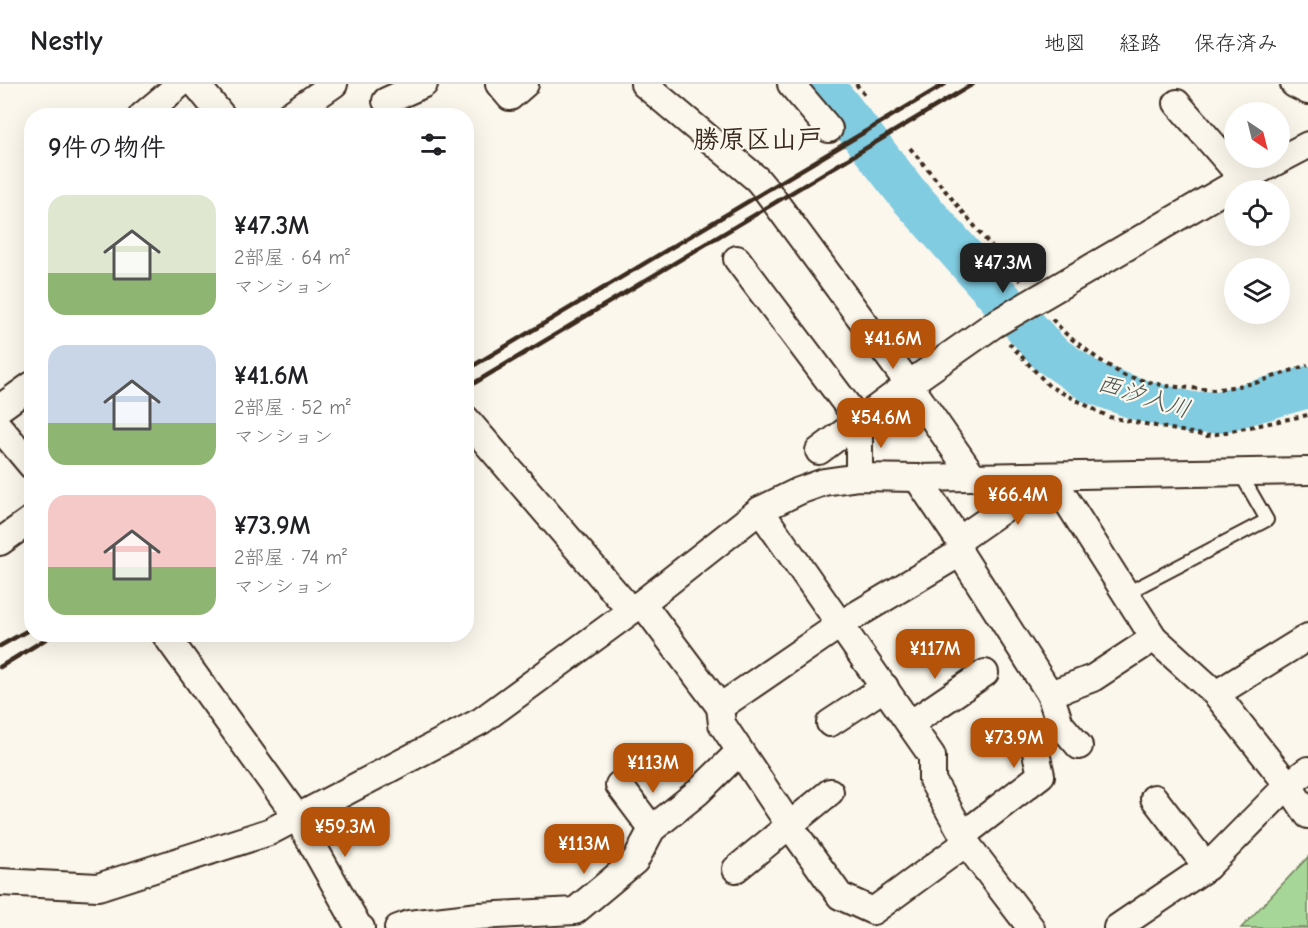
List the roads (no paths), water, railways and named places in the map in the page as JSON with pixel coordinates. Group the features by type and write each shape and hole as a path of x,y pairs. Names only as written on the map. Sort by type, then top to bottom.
{"street":[{"path":"152,108 180,84"},
{"path":"196,84 216,108"},
{"path":"300,108 334,84"},
{"path":"386,100 424,84"},
{"path":"499,84 510,97 525,84"},
{"path":"644,84 757,179 909,384 973,476"},
{"path":"791,84 829,129"},
{"path":"1294,84 1308,92"},
{"path":"1177,103 1243,179"},
{"path":"819,451 909,384 993,326 1243,179 1308,145"},
{"path":"737,259 859,421 860,477"},
{"path":"0,408 24,390"},
{"path":"0,428 24,456"},
{"path":"474,428 636,607 720,707 722,724 840,896 873,911 965,839 1041,775 1034,744 1060,724"},
{"path":"0,882 98,887 269,832 481,721 636,607 760,510 824,482 860,477 1308,471"},
{"path":"720,707 841,624 960,547 1051,476"},
{"path":"1051,476 1154,638 1216,694 1298,777 1308,814"},
{"path":"916,478 1050,694 1060,724 1079,746"},
{"path":"760,510 932,756 932,780 965,839 1031,928"},
{"path":"0,542 24,525"},
{"path":"1216,694 1308,637"},
{"path":"1050,694 1093,678 1154,638"},
{"path":"171,642 297,817 361,928"},
{"path":"910,724 985,672"},
{"path":"830,723 885,687"},
{"path":"398,928 409,924 479,916 575,911 635,861 652,829 698,792 740,751"},
{"path":"1117,928 1207,867 1298,777"},
{"path":"619,784 652,829"},
{"path":"736,869 830,792"},
{"path":"1154,798 1207,867"}],"lane":[{"path":"1125,594 1267,520 1240,473"}],"waterway":[{"name":"西汐入川","path":"821,84 907,193 1050,354 1091,382 1140,400 1192,413 1219,412 1308,387"}],"railway":[{"path":"474,365 945,84"},
{"path":"474,383 973,84"},
{"path":"0,646 24,632"},
{"path":"0,667 41,642"}],"district":[{"name":"勝原区山戸","path":"758,140"}]}
